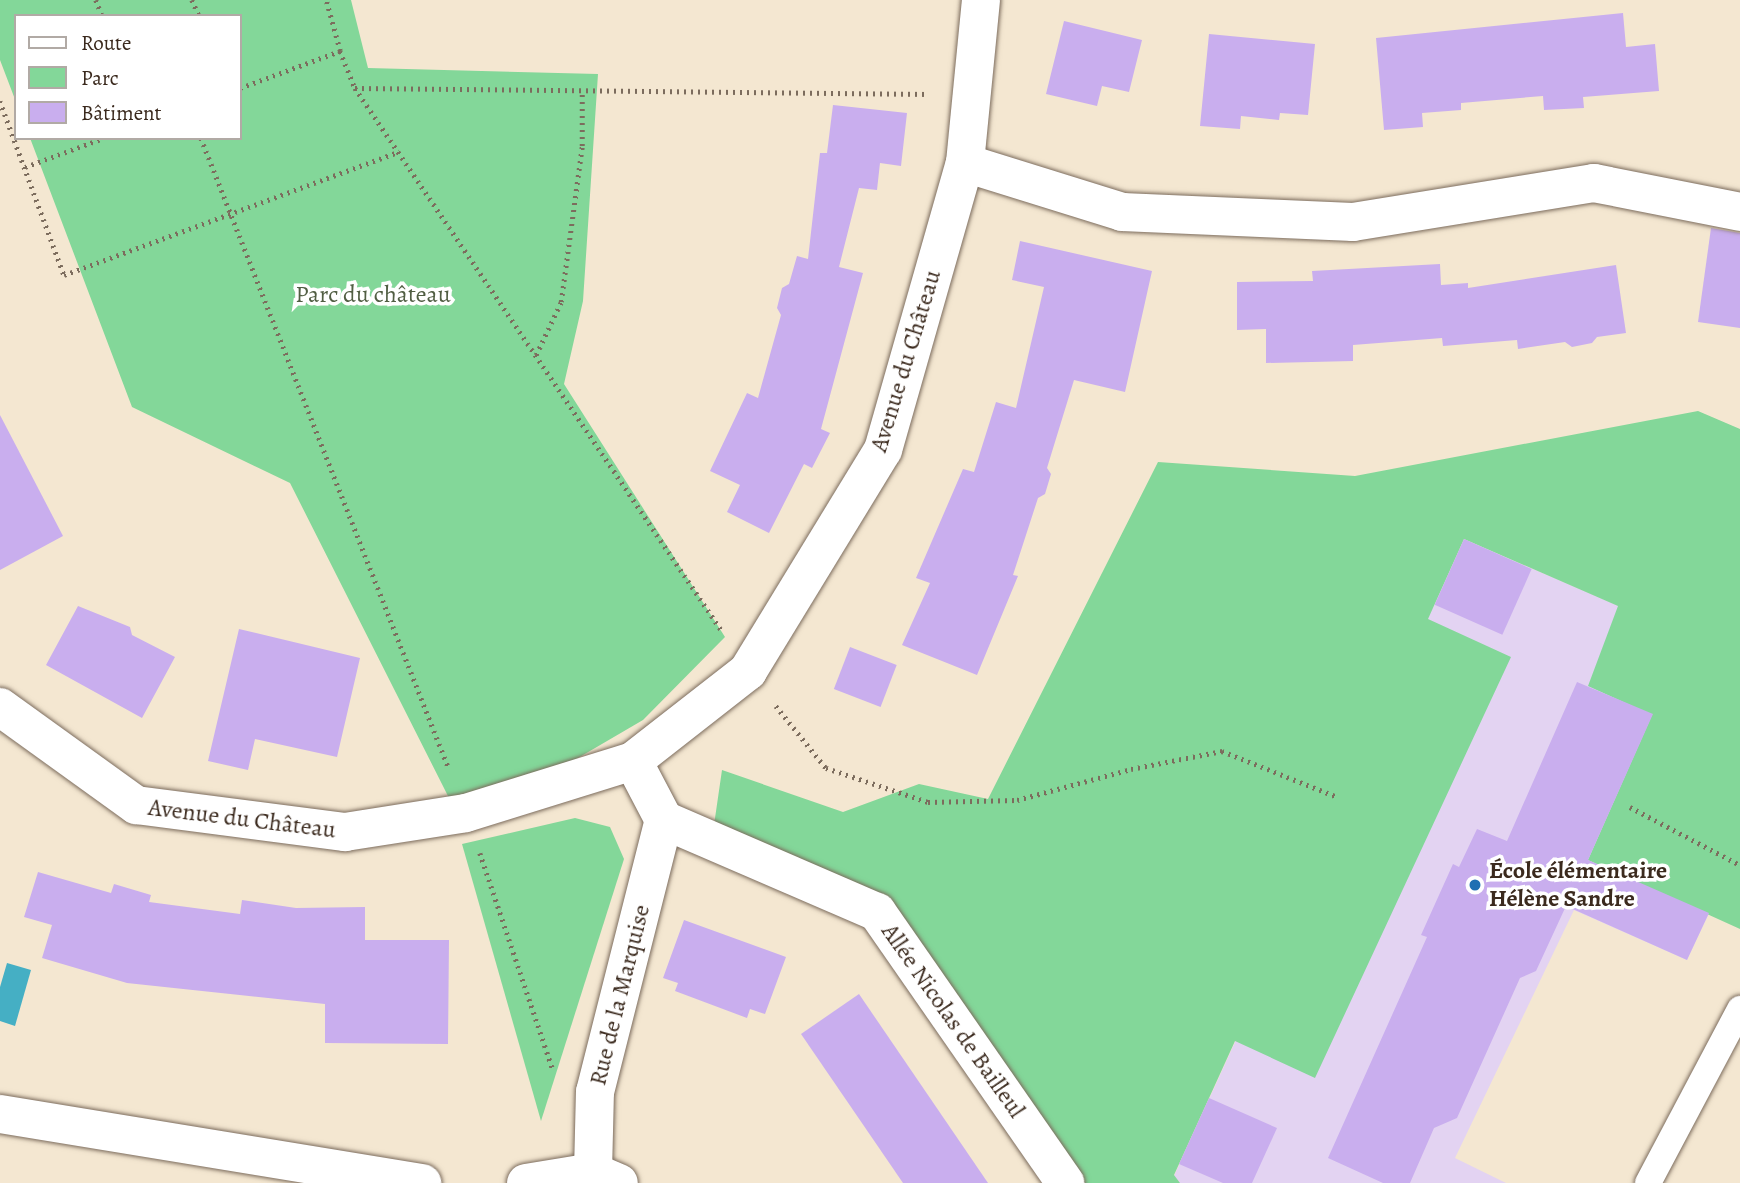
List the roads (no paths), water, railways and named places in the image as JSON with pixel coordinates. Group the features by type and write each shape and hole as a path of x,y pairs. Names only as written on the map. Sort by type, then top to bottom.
{"street":[{"name":"Avenue du Château","path":"0,707 136,806 345,832 466,813 633,761 748,671 883,450 965,163 981,0"},
{"path":"965,163 1122,212 1353,222 1594,183 1740,212"},
{"path":"633,761 664,820"},
{"name":"Rue de la Marquise","path":"606,1178 595,1092 664,820"},
{"name":"Allée Nicolas de Bailleul","path":"664,820 877,912 1065,1183"},
{"path":"0,1114 422,1183"},
{"path":"526,1183 606,1178"}],"lane":[{"path":"1648,1183 1740,1009"}],"water":[{"path":"7,963 31,970 15,1026 0,1021 0,987"}],"place":[{"name":"École élémentaire Hélène Sandre","path":"1475,885"}],"park label":[{"name":"Parc du château","path":"373,295"}]}
